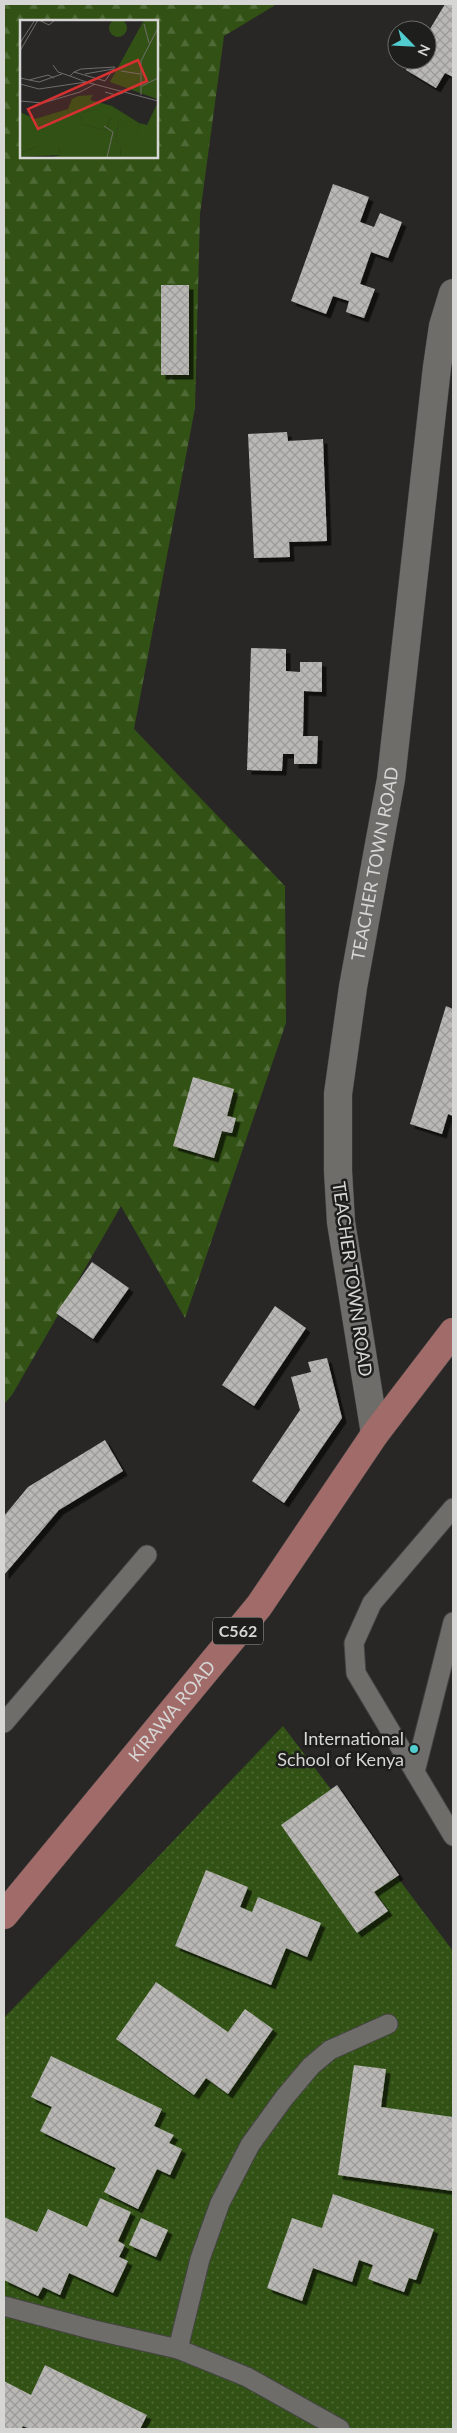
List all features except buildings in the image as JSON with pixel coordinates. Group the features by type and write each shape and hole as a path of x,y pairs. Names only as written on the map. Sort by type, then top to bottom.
{"main road":[{"name":"KIRAWA ROAD","path":"4,1915 259,1606 374,1434 453,1332"}],"street":[{"name":"TEACHER TOWN ROAD","path":"374,1434 341,1222 338,1171 338,1094 353,987 391,779 437,367 444,326 453,293"}],"lane":[{"path":"453,1508 372,1603 354,1643 356,1673 453,1836"},
{"path":"4,1723 146,1555"},
{"path":"415,1772 453,1622"},
{"path":"178,2349 200,2259 220,2203 250,2146 284,2098 312,2066 330,2050 388,2024"},
{"path":"4,2306 94,2330 178,2349 247,2377 340,2429"}],"green space":[{"path":"4,4 277,4 224,36 200,214 195,408 134,729 285,886 286,1023 185,1318 121,1206 12,1395 4,1404"},
{"path":"283,1726 453,1951 453,2429 4,2429 4,2018"}],"place":[{"name":"International School of Kenya","path":"414,1749"}]}
